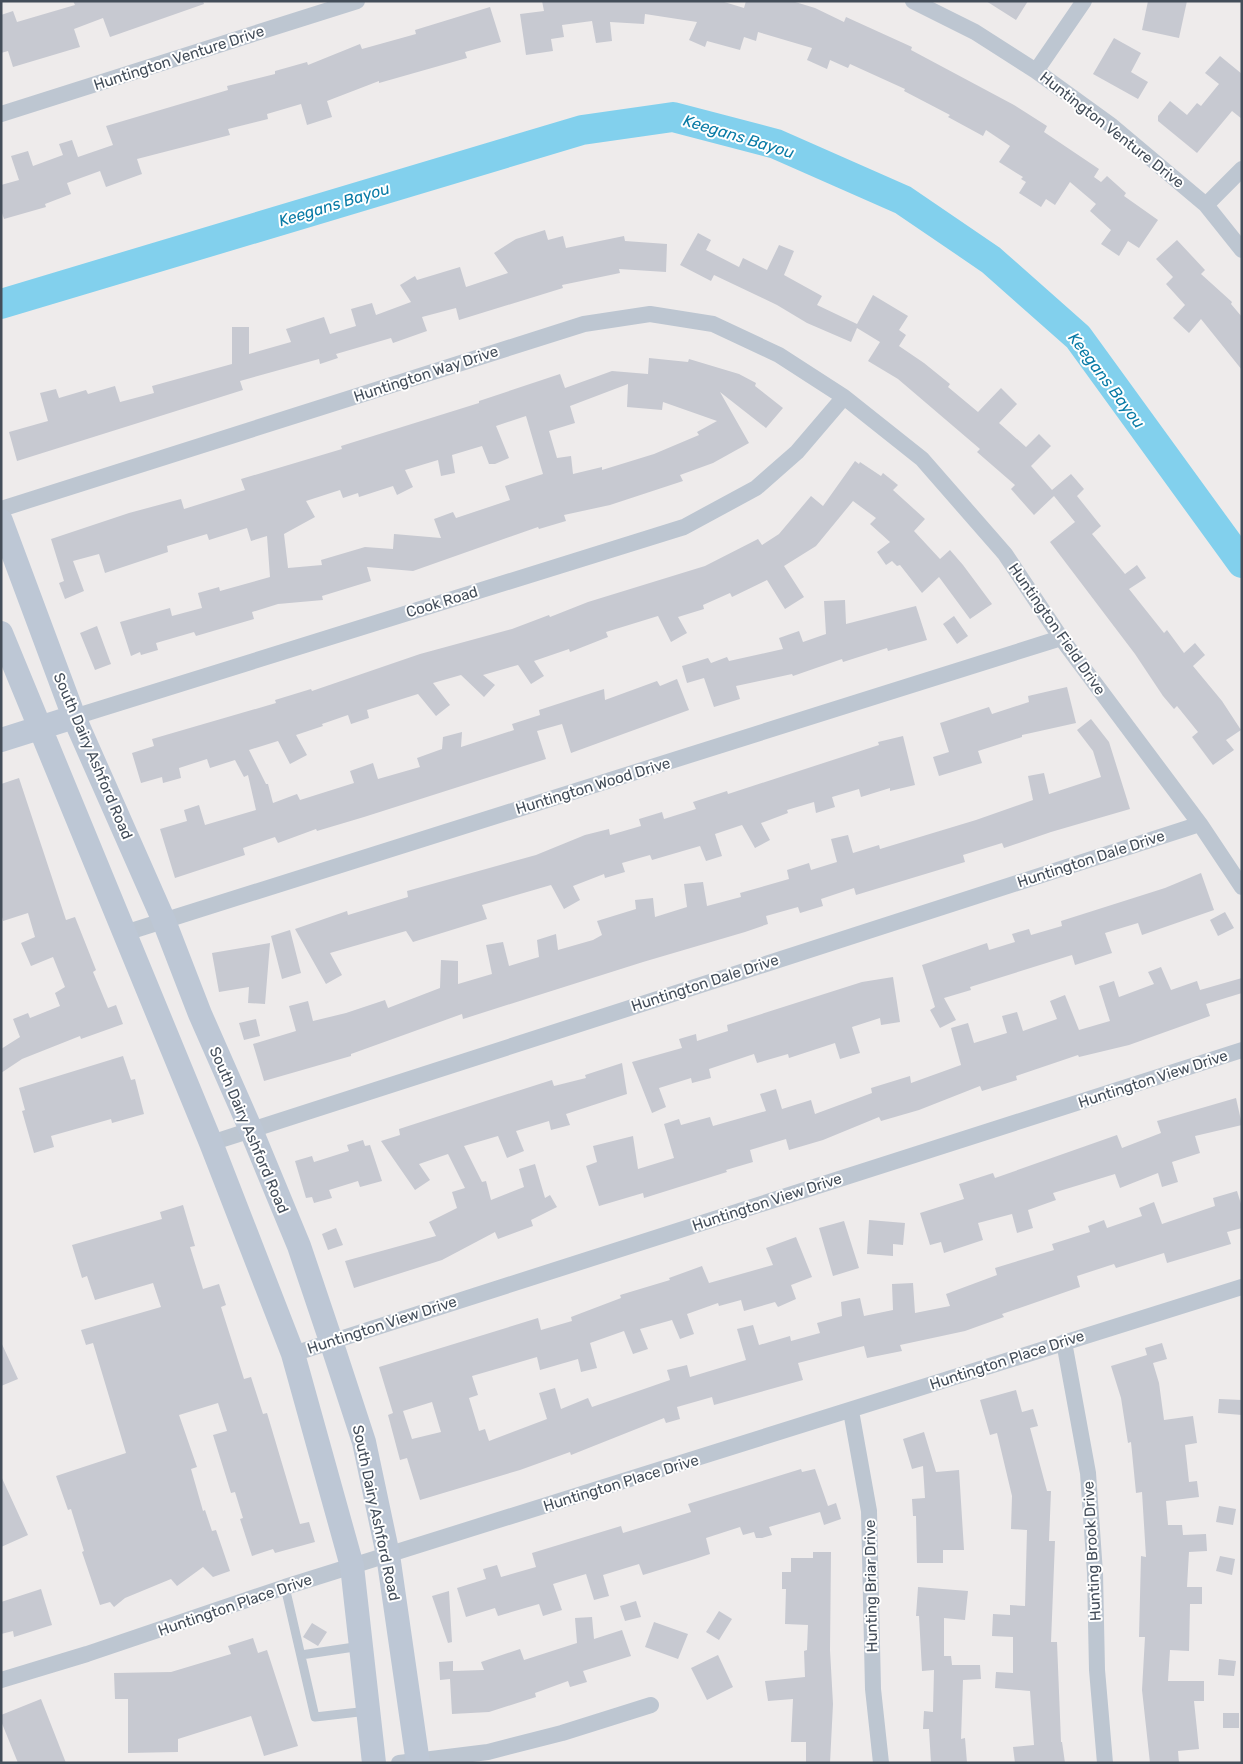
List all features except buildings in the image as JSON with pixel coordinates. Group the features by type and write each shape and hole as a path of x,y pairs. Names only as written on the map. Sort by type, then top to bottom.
{"main road":[{"name":"South Dairy Ashford Road","path":"1,520 74,717 164,921 200,1014 251,1130 298,1246 332,1341 364,1442 388,1555 412,1762"},
{"path":"1,633 126,933 211,1143 293,1354 352,1566 374,1763"},
{"name":"Cook Road","path":"1,740 74,717"}],"street":[{"name":"Huntington Venture Drive","path":"1,114 357,1"},
{"name":"Huntington Venture Drive","path":"913,1 975,32 1036,71 1112,126 1206,205 1242,250"},
{"path":"1036,71 1084,1"},
{"path":"1206,205 1242,169"},
{"name":"Huntington Way Drive","path":"1,509 584,324 650,314 713,324 779,356 844,397"},
{"name":"Huntington Field Drive","path":"844,397 922,459 1005,554 1060,638 1200,824 1242,887"},
{"name":"Cook Road","path":"74,717 684,527 756,488 797,452 844,397"},
{"name":"Huntington Wood Drive","path":"126,933 1060,638"},
{"name":"Huntington Dale Drive","path":"211,1143 1200,824"},
{"name":"Huntington View Drive","path":"293,1354 1242,1050"},
{"name":"Huntington Place Drive","path":"1,1680 87,1654 284,1587 850,1412 1064,1342 1242,1287"},
{"name":"Hunting Brook Drive","path":"1064,1342 1088,1473 1095,1573 1097,1670 1105,1763"},
{"name":"Hunting Briar Drive","path":"850,1412 869,1511 873,1690 881,1763"},
{"path":"412,1762 488,1752 562,1733 651,1705"}],"lane":[{"path":"284,1587 314,1717 368,1711"},
{"path":"301,1655 361,1646"}],"waterway":[{"name":"Keegans Bayou","path":"1,304 582,130 673,117 776,144 903,200 991,260 1078,337 1242,563"}]}
